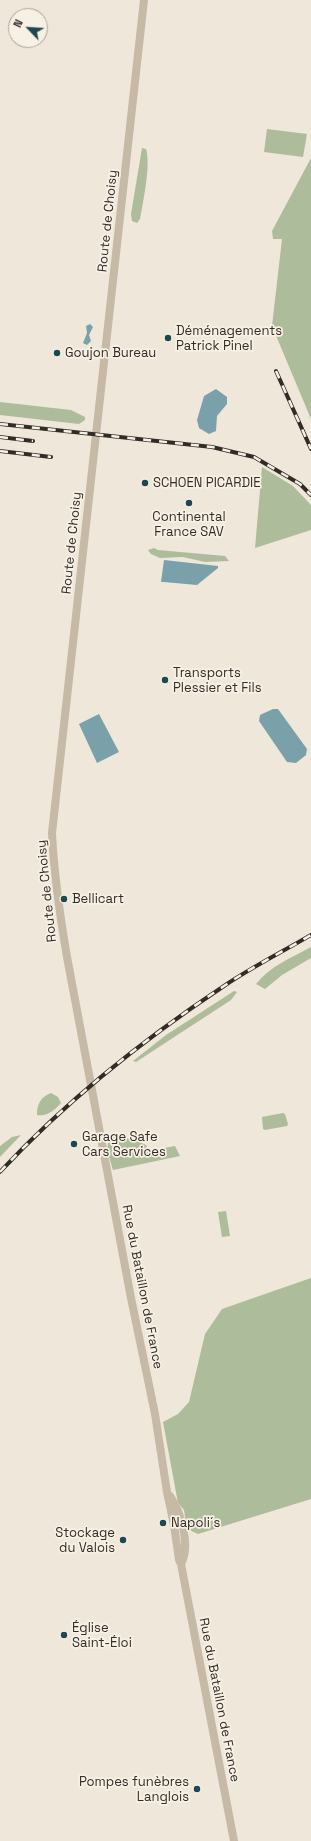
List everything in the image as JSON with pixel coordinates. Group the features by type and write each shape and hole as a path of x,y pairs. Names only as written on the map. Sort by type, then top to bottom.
{"street":[{"name":"Route de Choisy","path":"91,1086 57,902 52,833 144,0"},
{"name":"Rue du Bataillon de France","path":"91,1086 131,1298 155,1414 167,1492 174,1525 178,1560 181,1564 234,1841"}],"green space":[{"path":"267,129 307,134 303,157 264,152"},
{"path":"142,148 146,149 148,164 145,194 140,219 137,223 132,221 131,214"},
{"path":"311,158 311,419 272,326 282,239 273,239 272,231"},
{"path":"0,402 71,410 85,417 85,420 79,424 0,415"},
{"path":"262,467 293,486 311,505 311,530 255,548"},
{"path":"154,548 158,550 225,556 229,561 205,562 183,557 160,558 151,554 148,550"},
{"path":"311,947 311,958 282,975 265,989 256,984 274,967"},
{"path":"234,991 237,992 231,1000 136,1062 133,1061 166,1035"},
{"path":"51,1093 58,1097 61,1103 47,1114 37,1115 40,1102 44,1097"},
{"path":"283,1113 285,1114 288,1124 287,1126 265,1130 263,1129 262,1117"},
{"path":"21,1135 0,1157 0,1146 12,1137"},
{"path":"115,1137 133,1139 146,1145 149,1151 175,1146 180,1156 113,1170 107,1150 109,1138"},
{"path":"226,1211 230,1236 222,1237 218,1212"},
{"path":"311,1278 311,1499 198,1534 187,1529 184,1510 178,1503 163,1422 178,1414 189,1402 205,1334 222,1309"}],"water":[{"path":"90,324 93,327 89,335 91,341 87,345 83,343 87,333 86,326"},
{"path":"216,389 227,397 227,404 217,416 216,431 209,434 199,428 197,420 204,396"},
{"path":"164,560 218,566 218,568 197,585 161,582"},
{"path":"273,709 278,709 307,749 306,755 296,763 287,762 259,721 260,715"},
{"path":"99,714 119,752 97,763 79,724"}],"railway":[{"path":"276,371 311,449"},
{"path":"0,424 212,447 254,457 300,484 311,495"},
{"path":"0,437 33,441"},
{"path":"0,451 51,457"},
{"path":"0,1172 52,1120 135,1049 194,1006 235,979 311,935"}],"place":[{"name":"Déménagements Patrick Pinel","path":"168,338"},
{"name":"Goujon Bureau","path":"57,353"},
{"name":"SCHOEN PICARDIE","path":"145,483"},
{"name":"Continental France SAV","path":"189,503"},
{"name":"Transports Plessier et Fils","path":"165,680"},
{"name":"Bellicart","path":"64,899"},
{"name":"Garage Safe Cars Services","path":"74,1144"},
{"name":"Napoli´s","path":"163,1523"},
{"name":"Stockage du Valois","path":"123,1540"},
{"name":"Église Saint-Éloi","path":"64,1635"},
{"name":"Pompes funèbres Langlois","path":"197,1789"}]}
